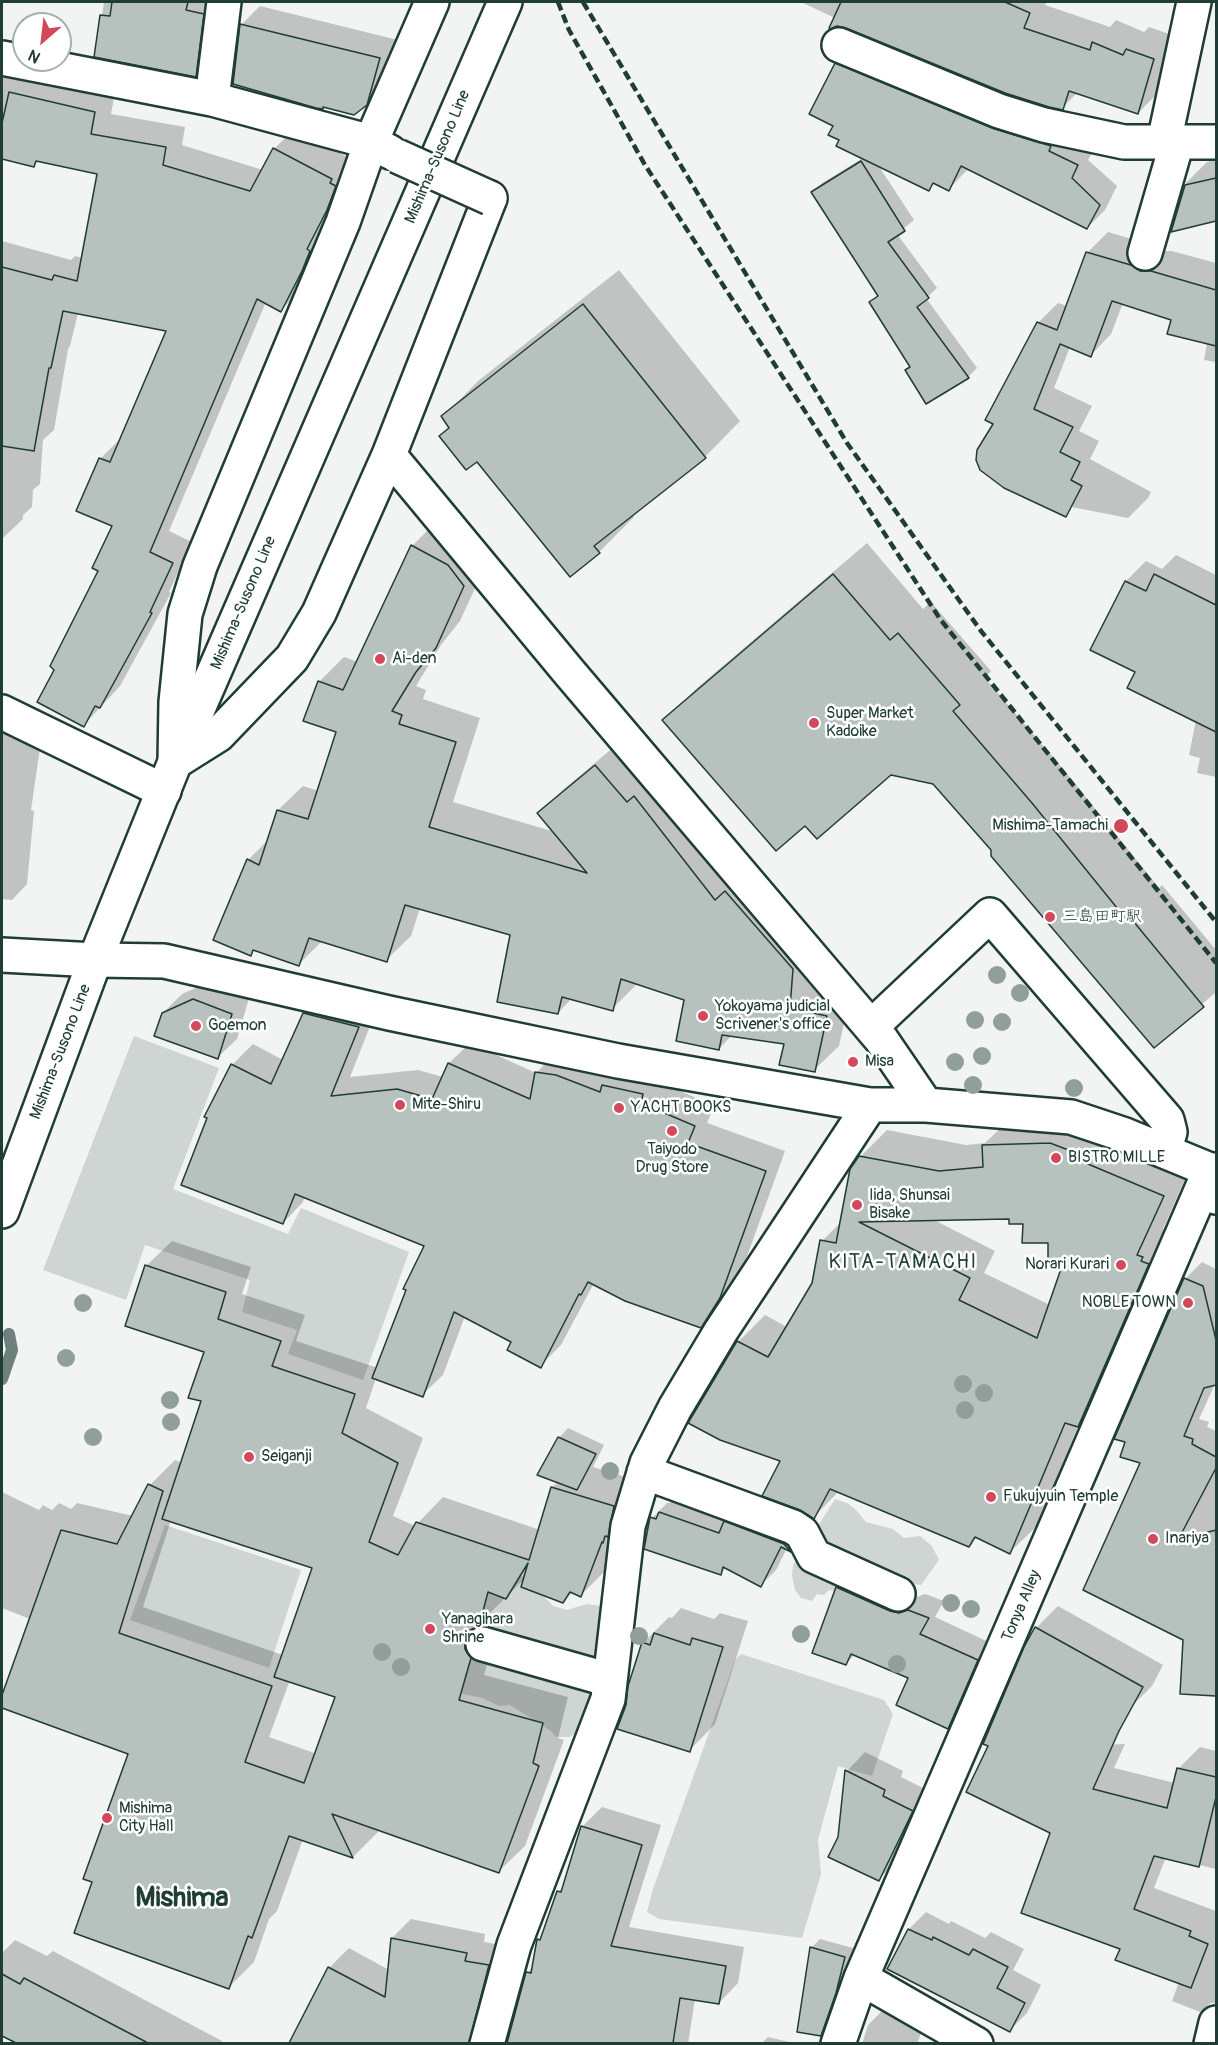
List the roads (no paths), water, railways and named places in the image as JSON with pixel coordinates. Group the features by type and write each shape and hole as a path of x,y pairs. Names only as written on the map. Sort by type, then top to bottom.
{"street":[{"path":"212,99 224,2"},
{"path":"170,776 185,614 200,566 343,222 384,149 432,2"},
{"name":"Mishima-Susono Line","path":"2,1211 95,960 170,776 505,2"},
{"path":"1145,253 1174,153 1170,142 1194,2"},
{"path":"839,45 999,111 1044,125 1124,142 1216,142"},
{"path":"2,58 212,99 384,149 490,198 389,455 319,613 292,658 218,735 170,776"},
{"path":"389,455 561,663 881,1039 926,1105"},
{"path":"2,712 170,776"},
{"path":"871,1027 990,915 1167,1120 1170,1132 1164,1151"},
{"path":"2,955 164,961 519,1042 870,1105 926,1105 1071,1117 1164,1151 1214,1179"},
{"path":"487,2043 514,1945 608,1699 628,1526 644,1472 675,1408 721,1331 870,1105"},
{"name":"Tonya Alley","path":"838,2043 861,1978 1214,1179"},
{"path":"644,1472 793,1527 802,1533 814,1556 898,1594"},
{"path":"483,1644 610,1680"},
{"path":"861,1978 976,2043"},
{"path":"1211,2043 1216,2023"}],"waterway":[{"path":"2,1379 12,1350 9,1334"}],"railway":[{"path":"558,2 569,30 645,165 940,619 1216,963"},
{"path":"583,2 847,443 981,631 1216,922"}],"place":[{"name":"Ai-den","path":"380,659"},
{"name":"Super Market Kadoike","path":"814,723"},
{"name":"Mishima-Tamachi","path":"1121,826"},
{"name":"三島田町駅","path":"1050,917"},
{"name":"Yokoyama judicial Scrivener's office","path":"703,1016"},
{"name":"Goemon","path":"196,1026"},
{"name":"Misa","path":"853,1062"},
{"name":"Mite-Shiru","path":"400,1105"},
{"name":"YACHT BOOKS","path":"619,1108"},
{"name":"Taiyodo Drug Store","path":"672,1131"},
{"name":"BISTRO MILLE","path":"1056,1158"},
{"name":"Iida, Shunsai Bisake","path":"857,1205"},
{"name":"Norari Kurari","path":"1121,1265"},
{"name":"NOBLE TOWN","path":"1188,1303"},
{"name":"Seiganji","path":"249,1457"},
{"name":"Fukujyuin Temple","path":"991,1497"},
{"name":"Inariya","path":"1153,1539"},
{"name":"Yanagihara Shrine","path":"430,1629"},
{"name":"Mishima City Hall","path":"107,1818"}],"district":[{"name":"KITA-TAMACHI","path":"903,1263"},
{"name":"Mishima","path":"182,1899"}]}
